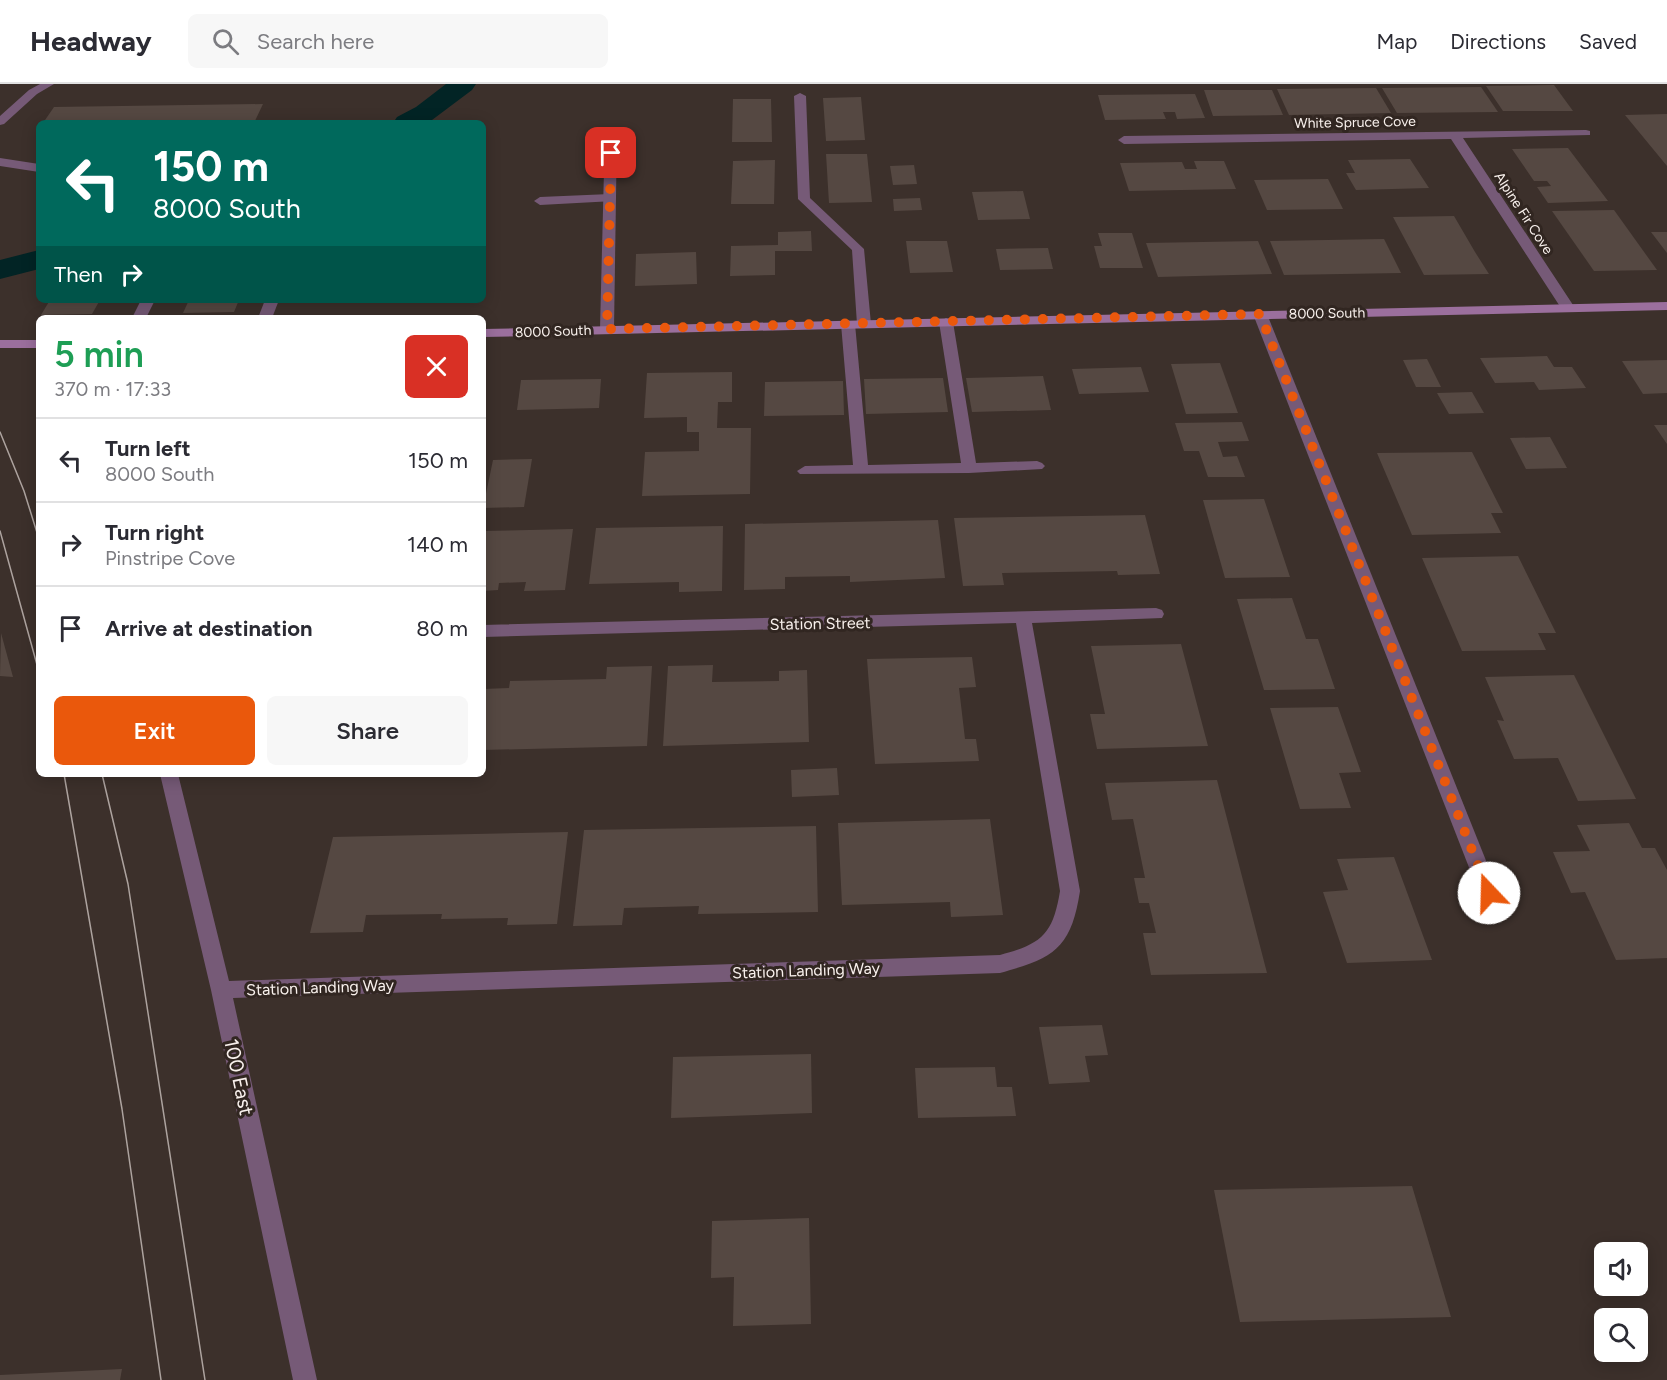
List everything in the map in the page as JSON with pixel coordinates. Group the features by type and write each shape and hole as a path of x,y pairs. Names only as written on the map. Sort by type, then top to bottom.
{"street":[{"path":"0,122 33,92 48,84"},
{"path":"800,96 804,199 858,249 856,324 861,470"},
{"path":"607,329 611,131"},
{"name":"White Spruce Cove","path":"1124,140 1586,133"},
{"name":"Alpine Fir Cove","path":"1455,135 1568,308"},
{"path":"0,162 36,168"},
{"path":"540,201 610,198"},
{"name":"8000 South","path":"486,333 1667,306"},
{"path":"1260,314 1489,893"},
{"path":"946,322 969,468"},
{"path":"0,345 36,344"},
{"path":"806,471 1037,466"},
{"name":"Station Street","path":"486,631 1156,614"},
{"name":"Station Landing Way","path":"221,990 1000,964 1033,955 1056,938 1067,916 1070,891 1023,618"},
{"name":"100 East","path":"170,777 221,990 286,1281 305,1380"}],"building":[{"path":"1554,85 1573,111 1503,111 1486,86"},
{"path":"1481,87 1498,112 1397,113 1382,88"},
{"path":"1376,88 1391,113 1289,115 1277,89"},
{"path":"1204,90 1272,90 1283,115 1213,116"},
{"path":"1195,94 1205,118 1177,119 1175,112 1163,112 1166,119 1105,120 1098,95"},
{"path":"861,97 865,140 826,141 823,98"},
{"path":"733,99 771,99 772,142 732,142"},
{"path":"263,104 255,120 45,120 54,107"},
{"path":"1667,114 1667,166 1625,115"},
{"path":"1568,148 1608,201 1548,203 1537,187 1551,186 1547,181 1534,181 1512,149"},
{"path":"826,154 867,154 872,202 829,203"},
{"path":"1410,159 1429,188 1356,190 1346,173 1355,173 1348,160"},
{"path":"775,160 774,204 731,204 733,161"},
{"path":"1194,161 1224,161 1236,189 1129,191 1120,163 1182,162 1185,169 1197,169"},
{"path":"914,165 917,184 893,185 890,166"},
{"path":"1328,179 1343,209 1267,210 1254,180"},
{"path":"1023,191 1030,219 978,220 972,192"},
{"path":"920,198 922,210 894,211 893,199"},
{"path":"1614,210 1657,270 1594,271 1552,211"},
{"path":"1454,216 1489,274 1424,275 1393,217"},
{"path":"811,231 812,251 775,251 775,275 730,276 731,246 778,245 778,232"},
{"path":"1651,232 1667,232 1667,253"},
{"path":"1098,233 1132,233 1143,268 1100,268 1094,246 1102,246"},
{"path":"1384,239 1401,273 1284,275 1270,241"},
{"path":"906,241 947,241 953,272 910,273"},
{"path":"1258,241 1272,274 1158,277 1146,243"},
{"path":"1048,248 1053,269 1000,270 996,249"},
{"path":"696,252 697,284 635,286 636,254"},
{"path":"48,303 98,303 92,314 41,315"},
{"path":"188,303 238,303 234,312 183,313"},
{"path":"1547,356 1554,367 1572,367 1586,388 1539,390 1534,382 1495,383 1480,358"},
{"path":"1427,359 1441,387 1416,387 1403,360"},
{"path":"1667,360 1667,393 1643,394 1622,361"},
{"path":"1220,363 1238,413 1186,414 1171,364"},
{"path":"1141,367 1149,392 1079,394 1072,369"},
{"path":"732,372 732,402 718,402 717,428 751,428 750,494 642,496 645,452 699,451 699,432 687,432 687,417 644,418 647,373"},
{"path":"1043,376 1051,410 972,412 966,378"},
{"path":"943,378 948,412 866,414 864,379"},
{"path":"601,379 599,408 517,410 521,380"},
{"path":"843,381 844,415 764,416 765,382"},
{"path":"1472,392 1484,413 1449,414 1437,393"},
{"path":"1242,422 1249,441 1218,442 1223,457 1237,456 1245,477 1208,477 1199,451 1184,451 1175,423"},
{"path":"1654,425 1667,425 1667,444"},
{"path":"1550,437 1567,468 1526,469 1510,438"},
{"path":"1472,452 1503,513 1491,513 1501,533 1412,535 1377,453"},
{"path":"532,459 524,507 486,508 486,494 493,460"},
{"path":"1264,499 1290,577 1225,578 1203,500"},
{"path":"1145,515 1160,574 1118,575 1117,571 1002,573 1004,585 963,586 954,518"},
{"path":"938,520 945,578 850,582 850,576 785,577 785,589 744,590 745,524"},
{"path":"723,526 722,591 679,592 679,582 589,584 596,528"},
{"path":"573,529 565,590 524,591 526,582 499,583 498,590 486,591 486,531"},
{"path":"1518,556 1556,633 1538,633 1546,650 1462,651 1422,558"},
{"path":"1292,598 1306,639 1318,639 1335,689 1264,690 1237,599"},
{"path":"1,633 13,677 0,676"},
{"path":"1181,644 1208,746 1097,749 1090,714 1105,714 1091,646"},
{"path":"972,657 976,687 959,688 965,739 976,739 979,761 875,764 867,659"},
{"path":"713,665 712,682 779,681 779,671 807,670 809,742 663,746 668,666"},
{"path":"652,666 647,746 486,750 486,689 509,688 510,681 606,679 607,667"},
{"path":"1574,675 1636,799 1578,801 1558,758 1514,759 1497,720 1504,721 1485,677"},
{"path":"1338,707 1361,772 1339,773 1351,808 1300,809 1270,708"},
{"path":"837,768 839,795 792,797 791,770"},
{"path":"1217,780 1267,973 1151,975 1143,933 1156,933 1149,903 1139,903 1134,878 1145,878 1133,819 1112,820 1105,783"},
{"path":"990,819 1003,915 951,917 950,902 842,905 838,823"},
{"path":"1629,823 1642,848 1655,848 1667,870 1667,958 1616,960 1585,892 1571,893 1553,852 1590,851 1577,825"},
{"path":"816,826 818,912 698,914 699,906 624,908 622,925 573,926 584,830"},
{"path":"568,832 557,924 507,925 508,918 441,919 442,914 366,915 363,932 310,933 333,837"},
{"path":"1394,857 1432,960 1347,963 1323,892 1348,890 1337,859"},
{"path":"1102,1025 1108,1055 1085,1056 1090,1082 1049,1084 1039,1027"},
{"path":"811,1054 812,1113 671,1118 673,1057"},
{"path":"995,1067 997,1087 1012,1087 1016,1116 918,1118 915,1068"},
{"path":"1412,1186 1451,1317 1240,1322 1214,1190"},
{"path":"809,1218 811,1324 733,1326 734,1277 711,1278 712,1221"},
{"path":"122,1369 120,1380 0,1380 0,1375"}],"waterway":[{"path":"413,120 426,113 463,84"},
{"path":"0,270 36,260"}],"tram line":[{"path":"0,432 24,491 36,529"},
{"path":"0,531 36,661"},
{"path":"65,777 122,1109 161,1380"},
{"path":"103,777 128,884 205,1380"}],"route":[{"path":"611,153 607,329 1260,314 1489,893"}]}
